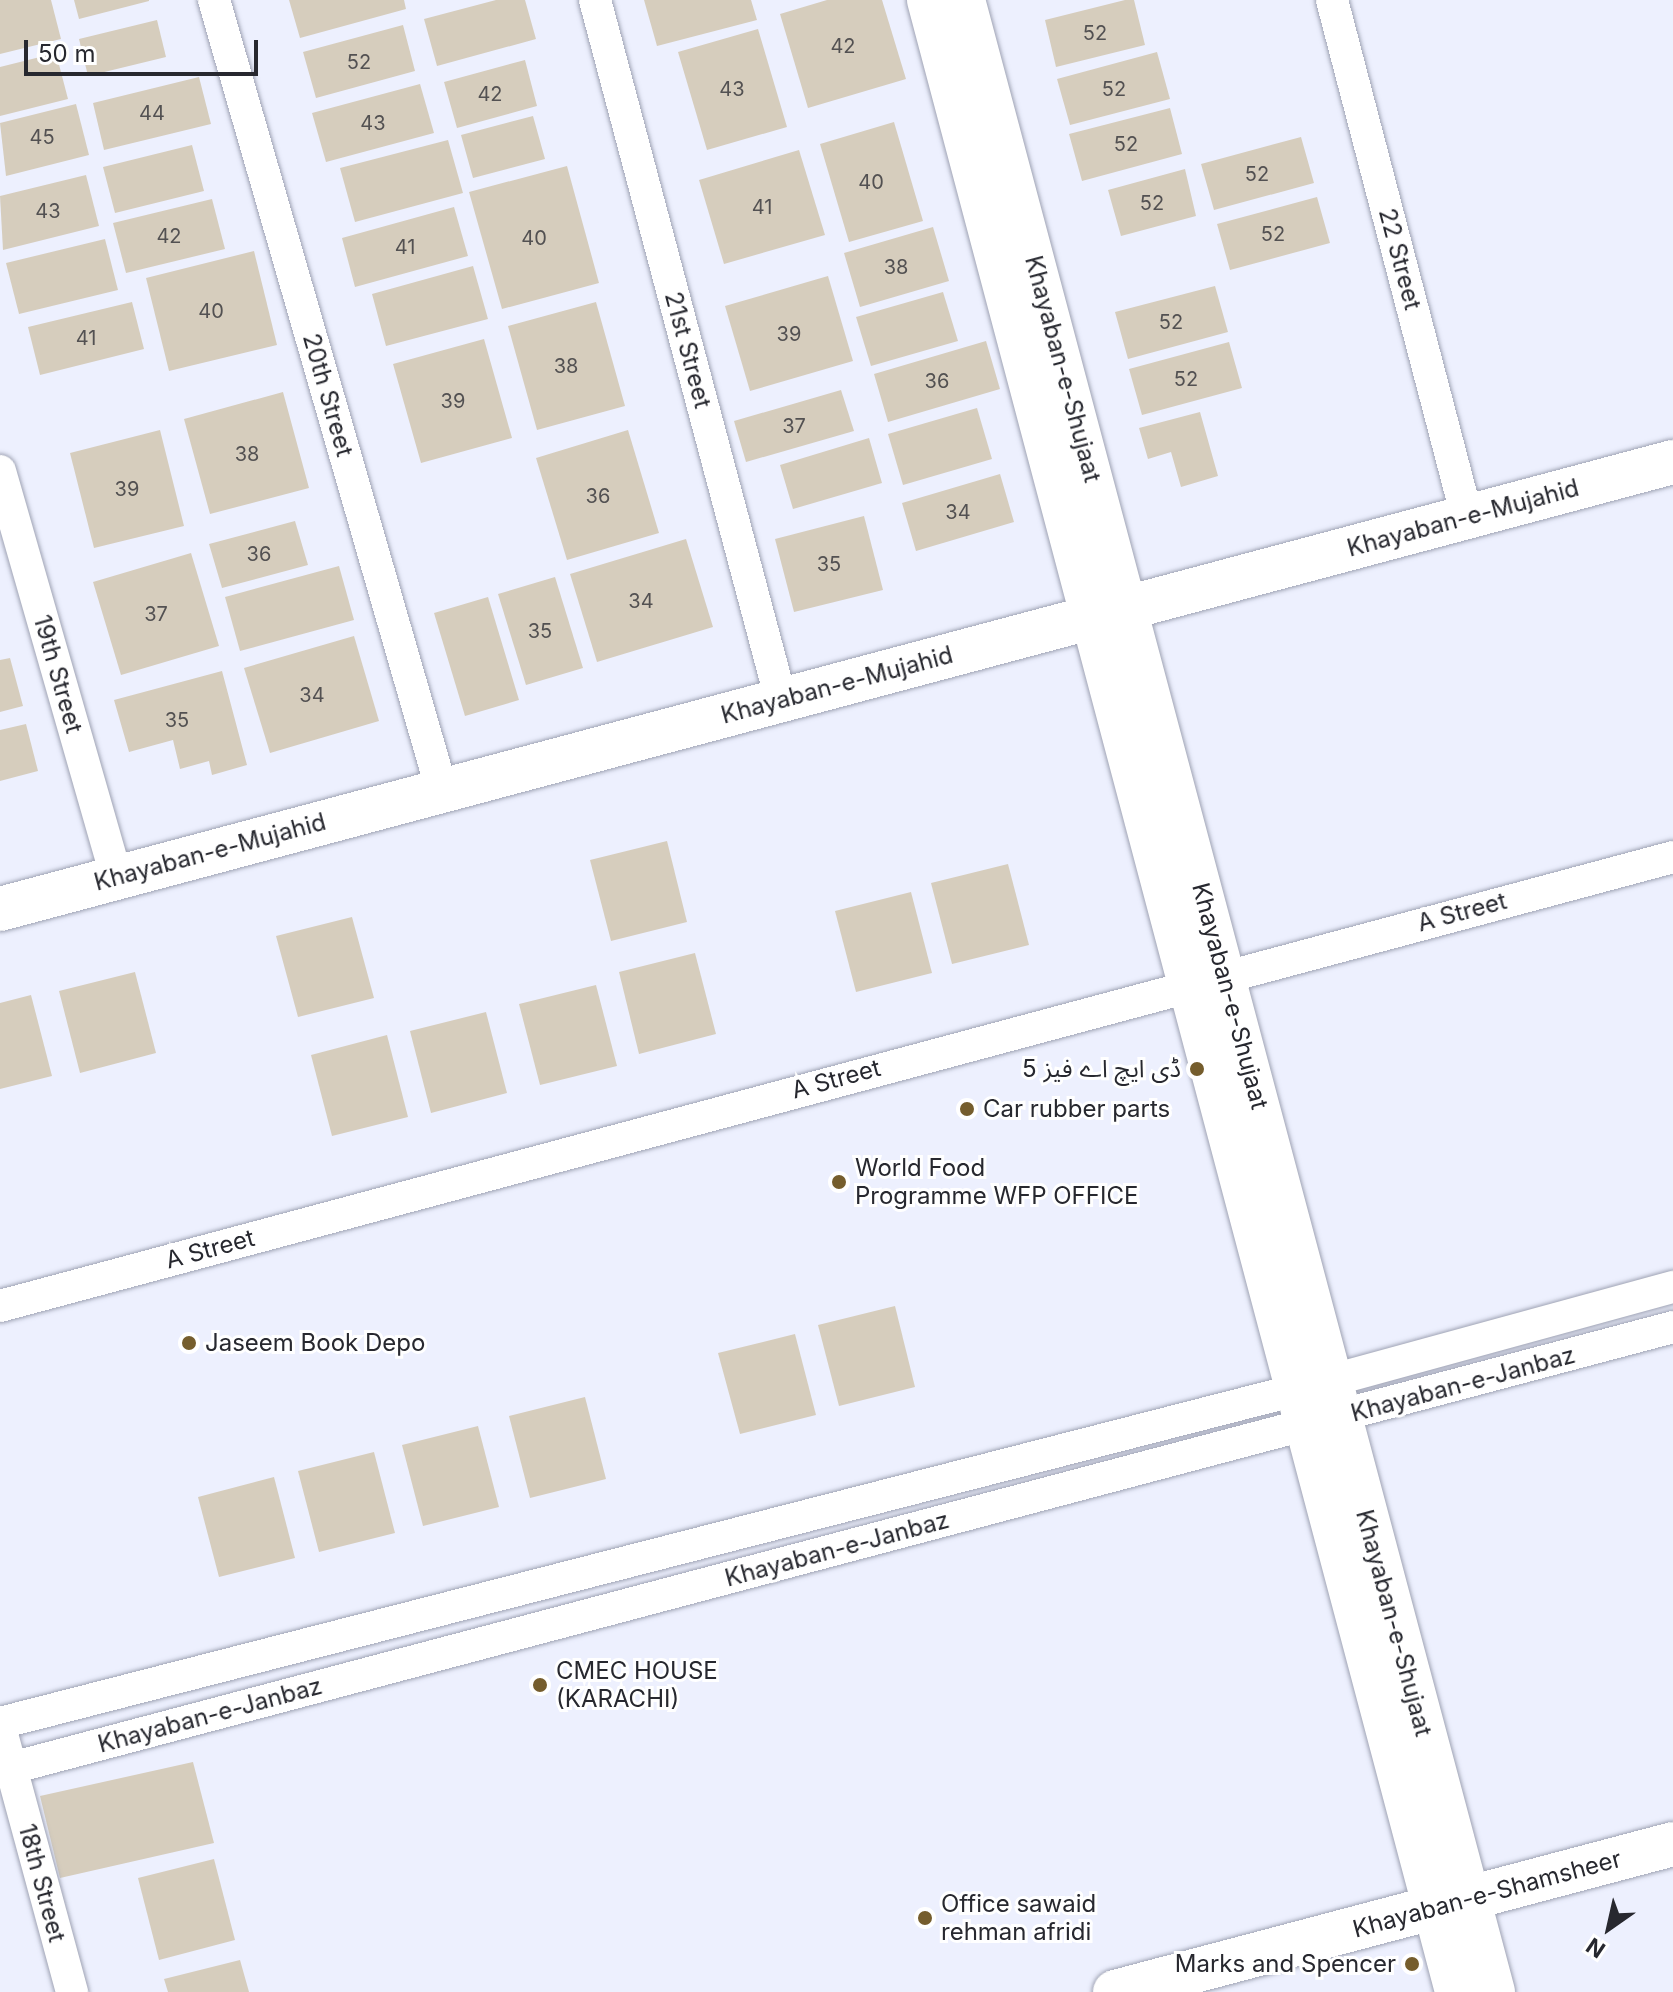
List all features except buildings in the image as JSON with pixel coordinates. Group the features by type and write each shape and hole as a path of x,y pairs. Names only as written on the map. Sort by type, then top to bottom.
{"main road":[{"name":"Khayaban-e-Shujaat","path":"929,0 1112,612"},
{"name":"Khayaban-e-Shujaat","path":"963,0 1112,612 1451,1905 1457,1992"},
{"name":"Khayaban-e-Mujahid","path":"0,909 1673,462"},
{"name":"Khayaban-e-Shamsheer","path":"1115,1992 1673,1844"},
{"name":"Khayaban-e-Shujaat","path":"1451,1905 1493,1992"}],"street":[{"name":"20th Street","path":"214,0 442,791"},
{"name":"21st Street","path":"595,0 781,700"},
{"name":"22 Street","path":"1332,0 1467,517"},
{"name":"19th Street","path":"0,471 117,878"},
{"name":"A Street","path":"0,1306 1207,978 1673,857"},
{"name":"Khayaban-e-Janbaz","path":"6,1770 1318,1403 1673,1287"},
{"name":"Khayaban-e-Janbaz","path":"0,1725 1318,1403 1673,1327"},
{"name":"18th Street","path":"0,1725 6,1770 72,1992"}],"place":[{"name":"5 ڈی ایچ اے فیز","path":"1197,1069"},
{"name":"Car rubber parts","path":"967,1109"},
{"name":"World Food Programme WFP OFFICE","path":"839,1182"},
{"name":"Jaseem Book Depo","path":"189,1343"},
{"name":"CMEC HOUSE (KARACHI)","path":"540,1685"},
{"name":"Office sawaid rehman afridi","path":"925,1918"},
{"name":"Marks and Spencer","path":"1412,1964"}]}
